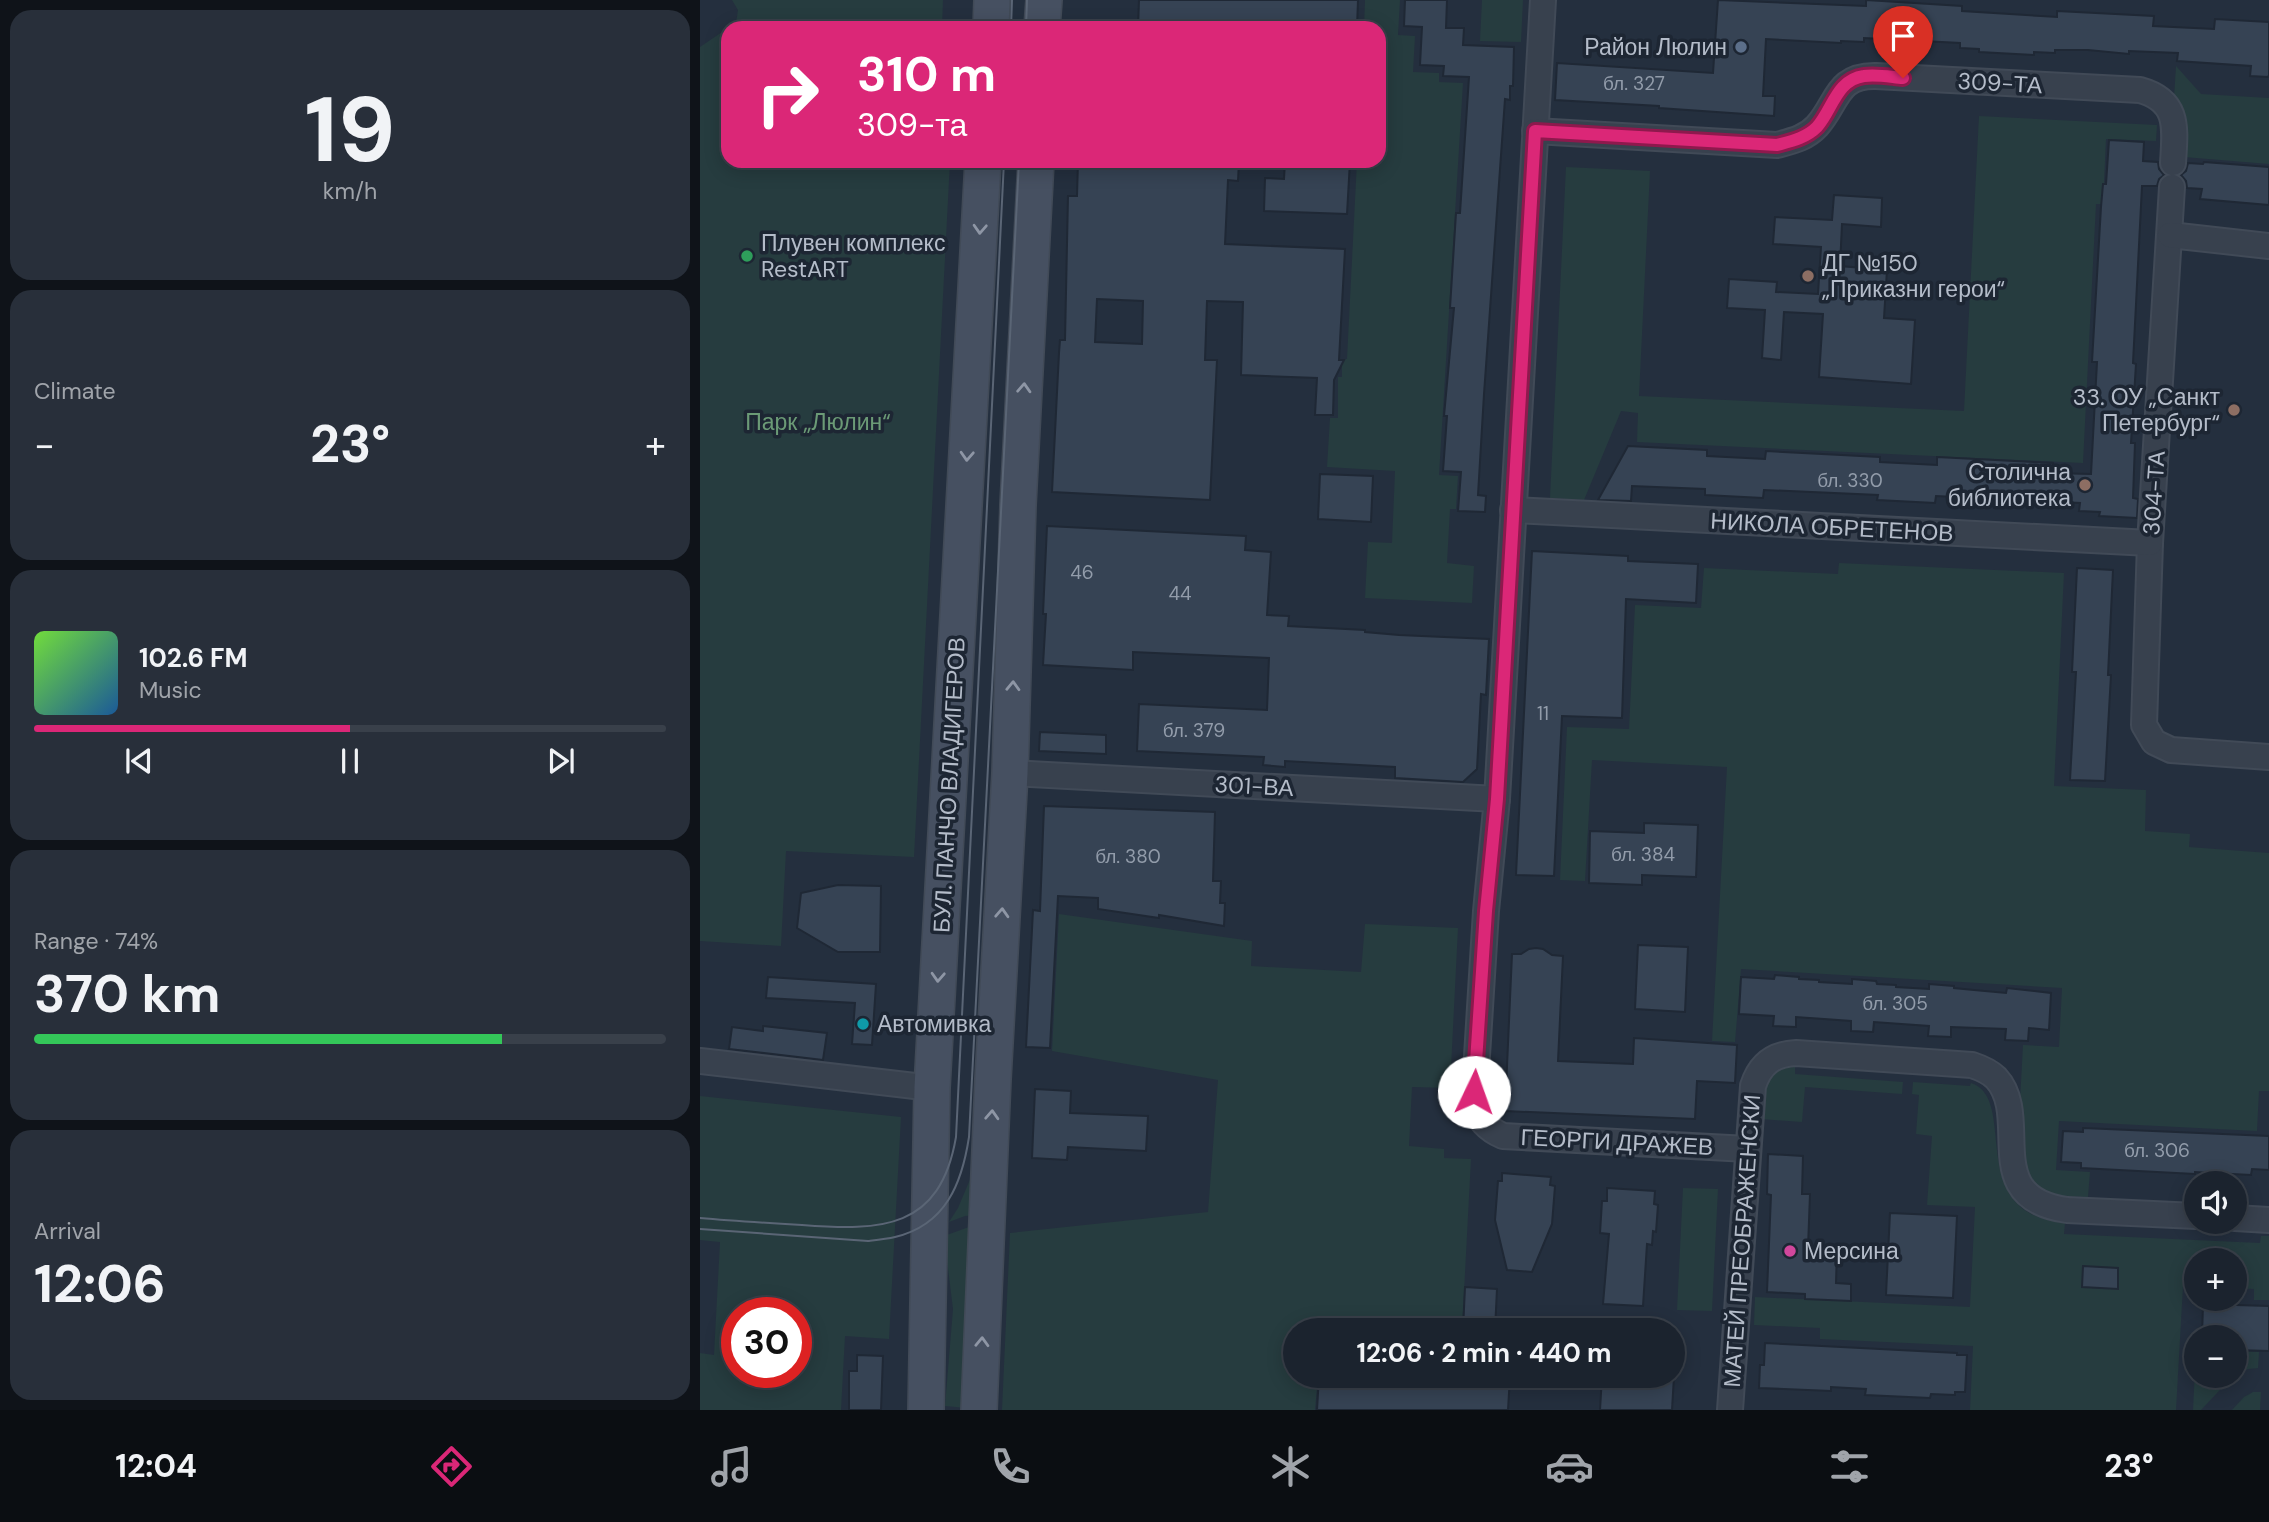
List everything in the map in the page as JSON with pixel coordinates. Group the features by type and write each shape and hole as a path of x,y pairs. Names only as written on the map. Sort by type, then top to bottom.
{"main road":[{"path":"991,21 992,0"},
{"path":"1042,21 1044,0"},
{"name":"БУЛ. ПАНЧО ВЛАДИГЕРОВ","path":"926,1410 932,1088 984,168"},
{"path":"979,1410 993,1079 1010,773 1018,505 1036,168"}],"street":[{"name":"ГЕОРГИ ДРАЖЕВ","path":"1543,0 1497,799 1486,911 1474,1104 1484,1124 1503,1136 1748,1149"},
{"name":"309-ТА","path":"1535,131 1777,145 1798,140 1815,129 1844,85 1864,76 2140,90 2152,93 2162,100 2170,110 2175,133"},
{"name":"304-ТА","path":"2175,133 2150,543 2144,716 2148,734 2154,742 2171,750 2269,757"},
{"path":"2170,235 2269,246"},
{"name":"НИКОЛА ОБРЕТЕНОВ","path":"1513,510 2150,543"},
{"name":"301-ВА","path":"1010,773 1497,799"},
{"name":"МАТЕЙ ПРЕОБРАЖЕНСКИ","path":"1730,1410 1753,1086 1757,1074 1773,1058 1784,1053 1972,1065 1985,1070 1996,1078 2008,1102 2012,1162 2016,1177 2025,1191 2037,1201 2051,1208 2067,1210 2184,1215"},
{"path":"700,1061 932,1088"},
{"path":"2247,1219 2269,1220"}],"green space":[{"path":"732,0 943,0 942,21 736,21 738,10"},
{"path":"1365,0 1400,0 1398,35 1415,36 1413,72 1439,73 1439,82 1463,83 1439,475 1458,476 1456,509 1450,509 1447,563 1474,566 1472,603 1365,598 1368,542 1392,543 1395,471 1327,467 1330,418 1338,418 1338,377 1342,377 1342,359 1347,359 1357,168 1386,168 1386,21 1364,21"},
{"path":"1482,0 1523,0 1521,42 1480,41"},
{"name":"Парк „Люлин“","path":"721,33 721,168 950,168 914,857 786,851 781,946 700,941 700,47"},
{"path":"2176,66 2201,94 2269,98 2269,164 2184,157 2174,98"},
{"path":"1979,116 2157,125 2156,141 2106,139 2103,204 2096,204 2083,463 1637,442 1638,413 1621,411 1584,500 1550,498 1566,167 1650,171 1639,396 1964,411"},
{"path":"1839,563 2064,573 2054,786 2146,790 2145,831 2190,834 2189,847 2269,853 2269,1091 2259,1091 2257,1131 2059,1121 2056,1170 2090,1172 2088,1197 2055,1196 2044,1191 2034,1183 2024,1159 2020,1101 2023,1045 2059,1047 2062,988 1741,969 1735,1042 1712,1041 1727,767 1592,760 1585,881 1560,880 1567,727 1629,729 1635,605 1701,608 1704,568 1838,574"},
{"path":"1059,914 1252,941 1251,966 1361,972 1365,924 1458,928 1450,1088 1412,1087 1409,1146 1444,1149 1444,1158 1471,1159 1463,1318 1283,1318 1283,1388 1317,1388 1315,1410 1002,1410 1010,1233 1208,1212 1218,1080 1052,1051"},
{"path":"1795,1064 1795,1074 1903,1082 1902,1094 1805,1087 1802,1122 1761,1119 1763,1090 1768,1077 1778,1067"},
{"path":"1913,1082 1970,1086 1971,1083 1985,1093 1992,1110 2003,1179 2014,1200 2033,1215 2065,1223 2064,1234 2260,1243 2261,1236 2269,1236 2269,1300 2254,1300 2254,1289 2247,1289 2247,1248 2184,1248 2176,1410 1970,1410 1973,1346 1820,1339 1820,1328 1754,1325 1755,1297 1970,1307 1975,1207 1927,1205 1932,1136 1916,1134 1919,1095 1912,1094"},
{"path":"700,1096 901,1117 889,1339 845,1336 841,1410 700,1410 700,1353 714,1355 720,1242 700,1240"},
{"path":"974,1170 978,1215 949,1222 958,1208"},
{"path":"1683,1188 1718,1189 1712,1311 1677,1310"},
{"path":"969,1227 976,1229 966,1408 945,1406 953,1309 944,1236"},
{"path":"2247,1352 2259,1352 2258,1368 2248,1369"},
{"path":"2194,1388 2222,1388 2201,1410 2193,1410"},
{"path":"2253,1392 2261,1392 2260,1410 2232,1410 2244,1397"}],"building":[{"path":"1139,0 1358,0 1357,21 1138,21"},
{"path":"1405,0 1447,0 1446,28 1464,28 1463,45 1514,47 1513,86 1510,86 1510,100 1505,99 1484,394 1478,495 1486,496 1485,512 1458,511 1461,472 1443,471 1447,416 1444,416 1454,308 1450,308 1456,213 1460,213 1469,77 1443,76 1444,66 1420,65 1422,27 1404,26"},
{"path":"1718,0 1866,6 1866,0 1962,6 1962,11 2057,17 2057,11 2154,16 2153,26 2214,29 2215,19 2269,22 2269,75 2250,76 2251,66 2177,61 2178,53 2129,51 2129,54 2055,50 2055,53 2034,52 2034,55 1979,52 1979,49 1960,48 1960,43 1864,38 1864,42 1841,43 1766,39 1763,96 1775,96 1774,116 1555,100 1557,63 1713,73"},
{"path":"2109,140 2144,142 2143,161 2158,162 2164,175 2157,186 2142,186 2131,443 2135,443 2133,498 2138,499 2137,518 2099,516 2100,512 2079,511 2080,503 1936,496 1935,503 1877,500 1878,495 1764,490 1763,498 1705,495 1705,489 1632,486 1631,501 1598,500 1628,446 1707,450 1707,456 1765,459 1766,451 1880,457 1880,462 1937,465 1937,457 2053,463 2052,473 2091,474 2097,362 2092,362 2101,207 2103,184 2106,184"},
{"path":"2188,163 2269,167 2269,205 2200,199 2202,189 2187,188 2181,175 2186,171"},
{"path":"1078,168 1239,168 1238,181 1228,180 1225,244 1345,249 1339,360 1344,360 1334,380 1333,415 1315,415 1317,378 1241,375 1243,302 1207,301 1205,360 1217,360 1210,500 1052,492 1060,340 1065,340 1068,196 1077,196","holes":["1097,299 1143,301 1142,344 1095,342"]},
{"path":"1285,168 1350,168 1347,214 1264,211 1265,178 1284,179"},
{"path":"1834,195 1882,198 1881,227 1842,224 1840,266 1887,270 1884,318 1915,320 1911,384 1819,377 1823,314 1784,312 1781,360 1762,358 1765,310 1727,308 1729,279 1777,282 1776,292 1818,294 1821,247 1773,244 1775,217 1832,220"},
{"path":"1320,474 1373,476 1371,522 1318,519"},
{"path":"1047,526 1246,536 1245,550 1271,552 1267,615 1289,616 1288,626 1489,639 1486,695 1481,694 1477,769 1463,782 1395,778 1395,767 1285,761 1285,767 1263,765 1264,757 1137,751 1139,704 1267,710 1269,658 1133,652 1133,670 1043,665"},
{"path":"1532,551 1628,556 1628,561 1698,564 1696,603 1626,599 1622,718 1562,716 1554,876 1516,875"},
{"path":"2077,568 2113,570 2105,781 2070,780 2076,672 2072,672"},
{"path":"1040,732 1106,735 1106,754 1039,751"},
{"path":"1044,806 1215,812 1213,881 1221,881 1220,903 1225,903 1224,926 1159,915 1159,918 1098,909 1098,898 1058,896 1050,1048 1026,1047 1033,910 1040,911"},
{"path":"1644,823 1698,825 1696,877 1642,875 1642,885 1589,883 1590,831 1644,833"},
{"path":"838,885 881,886 880,952 838,952 797,928 801,893"},
{"path":"1638,945 1688,947 1685,1012 1635,1009"},
{"path":"1536,948 1552,955 1563,956 1558,1061 1633,1064 1634,1038 1737,1045 1735,1083 1697,1081 1695,1119 1505,1111 1512,954 1521,954"},
{"path":"1775,975 1819,982 1852,984 1852,979 1876,981 1877,984 1896,987 1929,989 1929,984 2006,993 2007,988 2051,993 2049,1030 2029,1028 2028,1041 2005,1040 2006,1029 1951,1027 1951,1037 1928,1036 1929,1026 1874,1022 1873,1032 1851,1031 1851,1021 1796,1017 1796,1027 1773,1026 1774,1016 1739,1014 1741,977 1774,979"},
{"name":"Автомивка","path":"768,977 876,984 872,1045 852,1044 855,1003 766,998"},
{"path":"763,1026 827,1033 823,1060 729,1049 732,1027 763,1031"},
{"path":"1035,1089 1071,1091 1070,1113 1148,1116 1146,1151 1068,1147 1067,1160 1032,1158"},
{"path":"2083,1128 2269,1136 2269,1170 2252,1169 2251,1175 2247,1175 2247,1171 2184,1171 2184,1173 2081,1168 2081,1163 2061,1162 2063,1131 2083,1132"},
{"path":"1768,1154 1803,1156 1802,1194 1810,1194 1808,1248 1837,1249 1836,1283 1851,1284 1851,1301 1805,1299 1805,1294 1767,1292 1771,1195 1767,1194"},
{"path":"1502,1173 1551,1177 1550,1185 1555,1186 1552,1224 1532,1272 1507,1270 1495,1220 1498,1181 1502,1181"},
{"path":"1607,1188 1655,1191 1654,1204 1658,1205 1656,1232 1653,1231 1652,1245 1647,1244 1643,1306 1603,1304 1609,1234 1600,1233 1602,1201 1607,1201"},
{"path":"1890,1213 1957,1216 1953,1298 1886,1295"},
{"path":"2083,1266 2118,1268 2118,1289 2082,1287"},
{"path":"1465,1287 1497,1289 1496,1318 1464,1318"},
{"path":"2247,1305 2269,1306 2269,1351 2247,1350 2247,1325 2202,1325 2203,1311 2247,1311"},
{"path":"1765,1343 1967,1355 1965,1392 1955,1392 1955,1395 1931,1394 1930,1398 1865,1395 1866,1389 1831,1387 1831,1391 1759,1388"},
{"path":"857,1355 883,1356 881,1410 849,1410 849,1371 857,1371"},
{"path":"1318,1388 1509,1388 1508,1410 1317,1410"},
{"path":"1601,1388 1673,1388 1672,1410 1600,1410"}],"tram line":[{"path":"1011,21 1012,0"},
{"path":"1026,21 1027,0"},
{"path":"700,1218 831,1227 881,1224 903,1218 921,1207 936,1191 948,1168 956,1137 1004,168"},
{"path":"700,1229 868,1241 892,1238 913,1231 939,1212 949,1200 962,1170 969,1137 1019,168"}],"place":[{"name":"Район Люлин","path":"1741,47"},
{"name":"Плувен комплекс RestART","path":"747,256"},
{"name":"ДГ №150 „Приказни герои“","path":"1808,276"},
{"name":"33. ОУ „Санкт Петербург“","path":"2234,410"},
{"name":"Столична библиотека","path":"2085,485"},
{"name":"Автомивка","path":"863,1024"},
{"name":"Мерсина","path":"1790,1251"}],"route":[{"path":"1474,1092 1486,911 1497,799 1535,131 1777,145 1798,140 1815,129 1828,112 1836,94 1853,79 1864,76 1903,78"}]}
